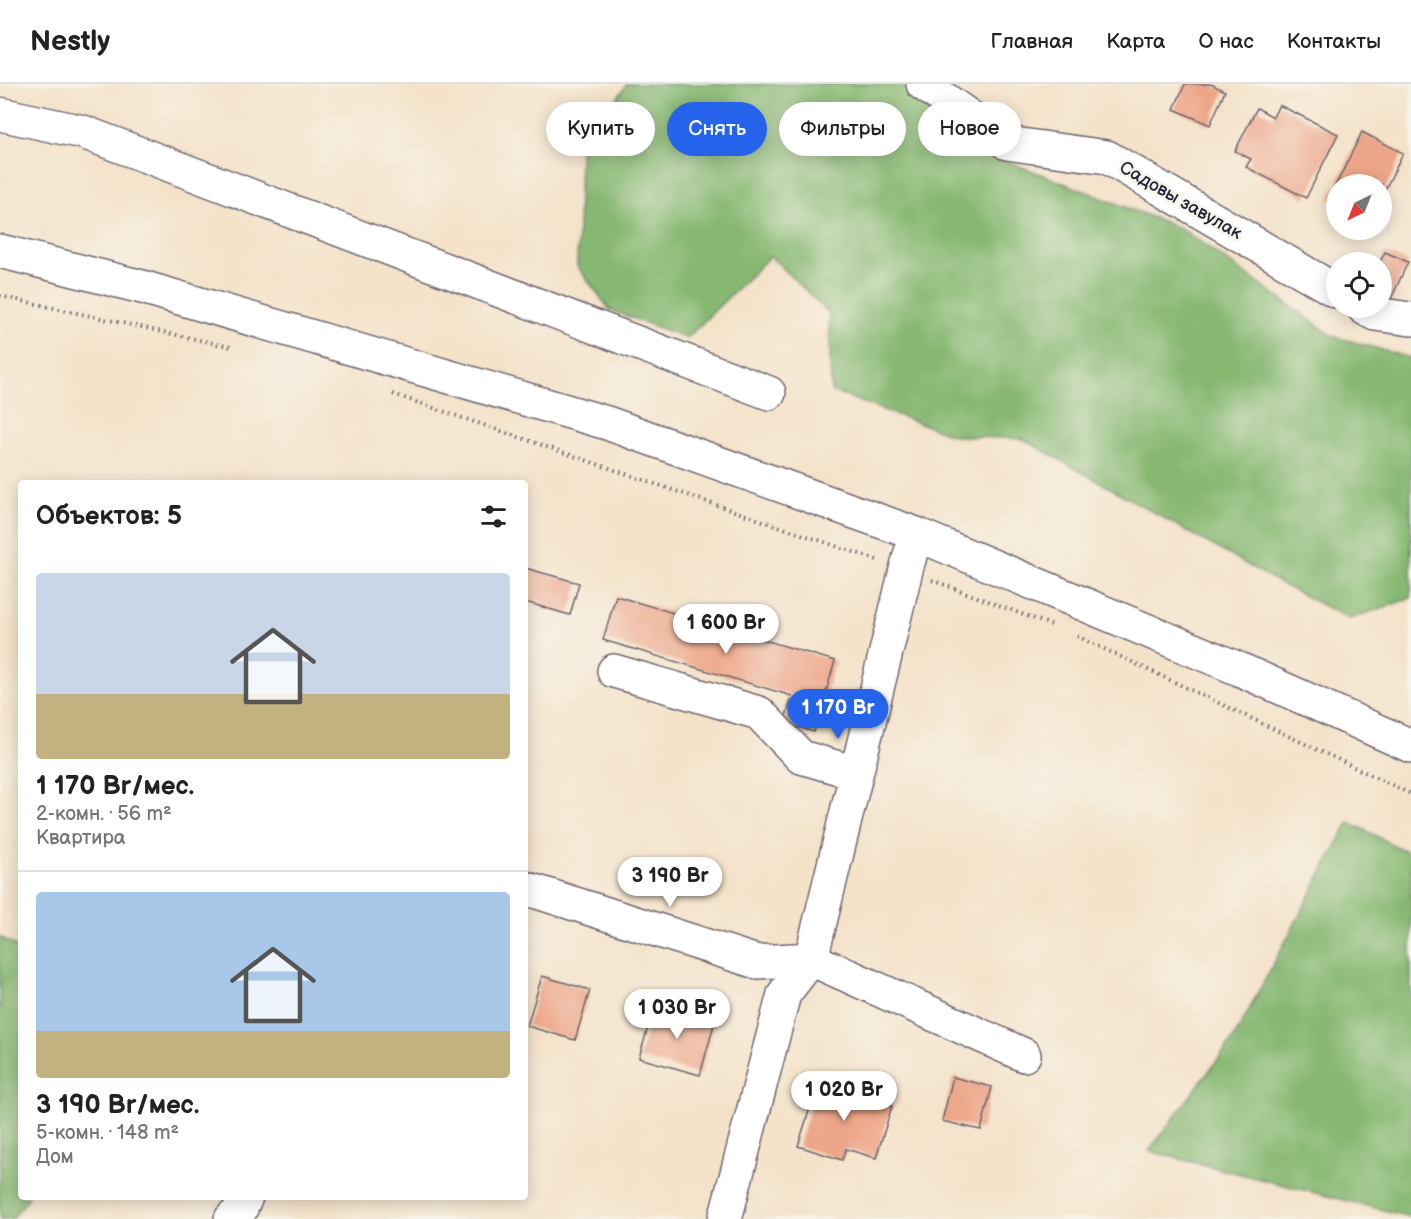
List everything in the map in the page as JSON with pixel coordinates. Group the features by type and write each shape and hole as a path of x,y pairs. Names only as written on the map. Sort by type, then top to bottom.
{"street":[{"name":"Садовы завулак","path":"923,84 1007,143 1107,157 1326,285"},
{"path":"0,114 82,132 770,393"},
{"path":"0,251 141,287 608,423 916,534 1239,669 1411,746"},
{"path":"1392,316 1411,319"},
{"path":"725,1219 784,994 812,958 916,534"},
{"path":"614,671 759,713 801,757 856,772"},
{"path":"528,889 757,962 812,958 1024,1055"},
{"path":"231,1219 240,1211 245,1200"}],"path":[{"path":"0,296 240,348"},
{"path":"387,392 906,570 1056,627"},
{"path":"1067,632 1411,794"}],"green space":[{"path":"627,84 900,84 924,102 918,102 918,156 996,156 1182,229 1333,336 1411,358 1411,598 1350,619 1283,585 1023,439 955,436 831,391 829,313 770,256 687,338 610,310 577,266 580,156 655,156 655,102 614,102"},
{"path":"1349,822 1411,854 1411,1217 1149,1151 1234,1038"},
{"path":"0,937 18,947 18,1200 27,1200 12,1219 0,1219"}],"building":[{"path":"1185,84 1211,84 1225,91 1210,125 1174,109"},
{"path":"1279,105 1338,134 1306,198 1246,167 1251,159 1235,151 1257,108 1273,117"},
{"path":"1362,132 1403,153 1392,176 1341,174"},
{"path":"1392,255 1408,262 1392,297"},
{"path":"528,569 579,583 570,615 528,603"},
{"path":"616,596 835,661 814,732 784,723 792,696 603,640"},
{"path":"542,976 590,990 575,1040 528,1026"},
{"path":"655,1004 715,1021 700,1075 639,1058"},
{"path":"820,1076 847,1084 845,1091 892,1106 876,1158 846,1149 842,1160 798,1146"},
{"path":"953,1077 992,1087 981,1130 942,1121"}]}
